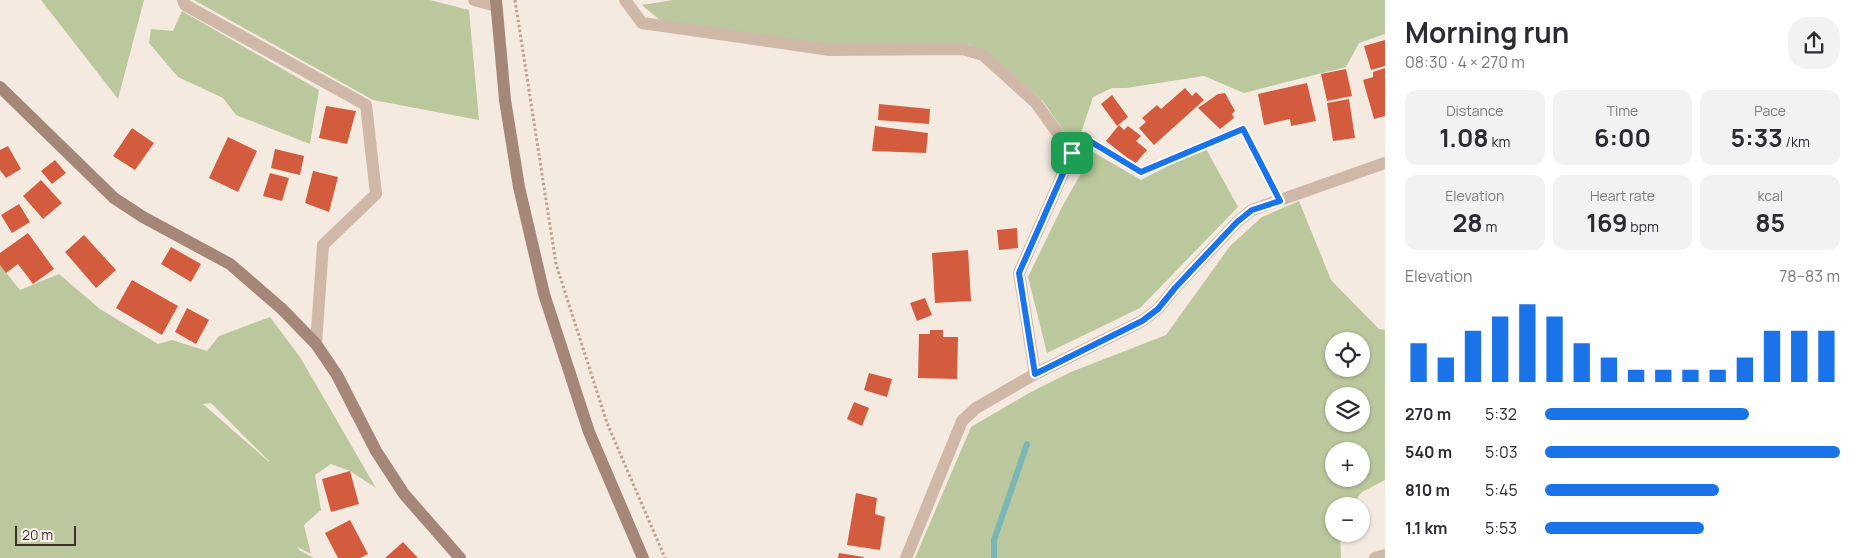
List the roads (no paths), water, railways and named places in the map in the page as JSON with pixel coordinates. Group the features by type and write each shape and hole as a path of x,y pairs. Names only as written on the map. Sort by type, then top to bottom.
{"street":[{"path":"183,0 185,5 366,105 376,194 323,245 316,344"},
{"path":"474,0 496,3 505,100 519,187 544,294 589,432 643,558"},
{"path":"625,0 642,23 830,50 963,49 983,55 1036,103 1072,153 1019,273 1035,374"},
{"path":"0,87 114,198 143,218 230,264 282,308 316,344 338,374 376,450 404,494 460,558"},
{"path":"906,558 962,421 976,408 1035,374 1142,321 1158,309 1175,288 1237,222 1252,210 1385,163"},
{"path":"1375,558 1385,555"}],"lane":[{"path":"1072,153 1088,140 1141,172 1243,129 1280,201"}],"waterway":[{"path":"994,558 994,540 1027,444"}]}
